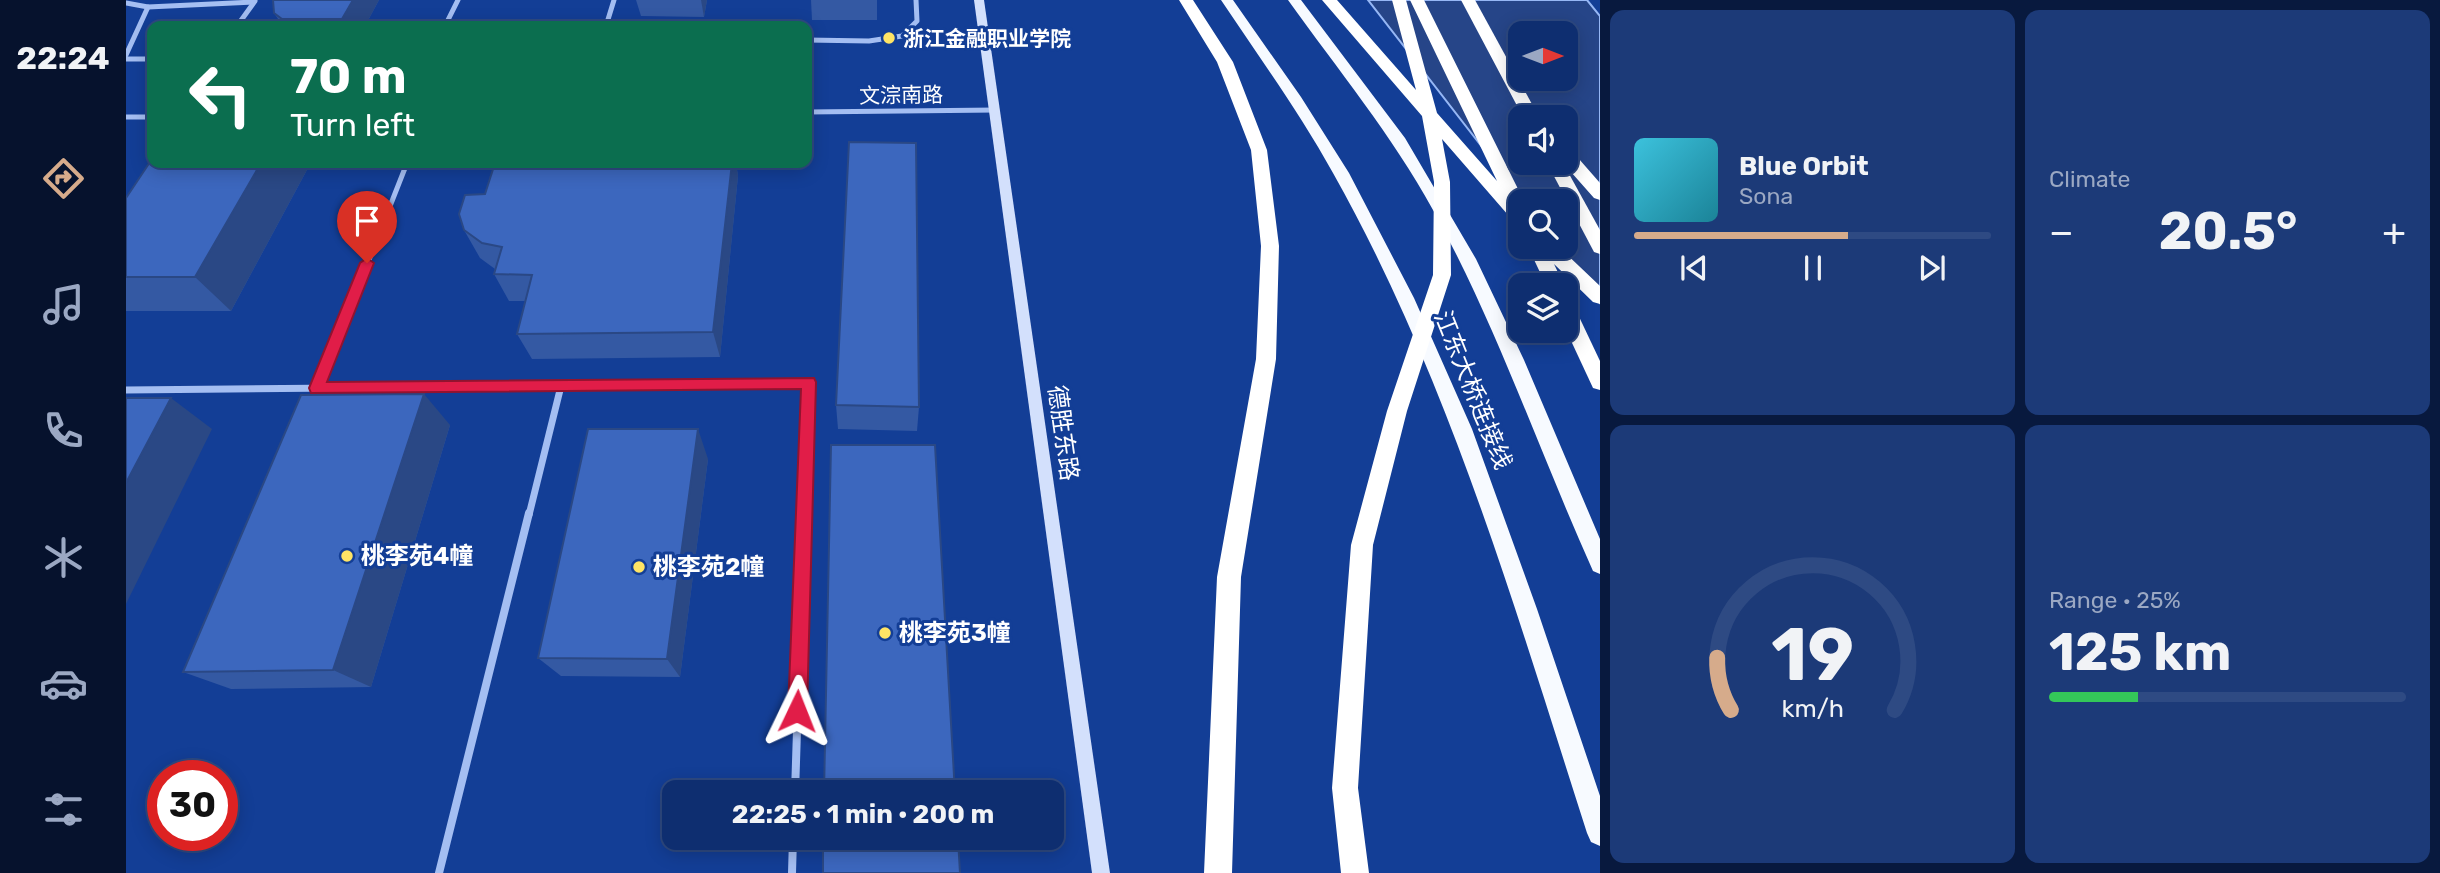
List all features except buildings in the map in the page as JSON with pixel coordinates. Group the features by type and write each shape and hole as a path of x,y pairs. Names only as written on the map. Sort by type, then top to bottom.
{"highway":[{"path":"1186,0 1225,62 1259,150 1270,246 1266,359 1229,577 1218,873"},
{"name":"江东大桥连接线","path":"1227,0 1296,100 1341,173 1405,298 1462,429 1526,609 1600,833"},
{"name":"江东大桥连接线","path":"1294,0 1356,79 1420,175 1471,268 1533,402 1600,564"},
{"path":"1329,0 1508,204"},
{"path":"1356,873 1345,788 1362,545 1397,411 1442,275 1442,182 1426,97 1399,0"},
{"path":"1417,0 1510,189"},
{"path":"1468,0 1525,105"},
{"path":"1578,169 1600,194"},
{"path":"1561,175 1600,247"},
{"path":"1560,259 1600,297"},
{"path":"1578,335 1600,382"}],"main road":[{"name":"德胜东路","path":"979,0 1101,873"}],"street":[{"path":"448,21 458,0"},
{"path":"608,21 614,0"},
{"path":"812,40 869,41 902,36 917,21 916,0"},
{"path":"126,3 148,7 255,1"},
{"path":"241,21 255,1"},
{"path":"147,59 126,57 148,7"},
{"name":"文淙南路","path":"812,112 996,110"},
{"path":"126,117 147,117"},
{"path":"317,388 405,168"},
{"path":"126,390 808,382 795,780"},
{"path":"439,873 561,386"},
{"path":"792,873 793,850"}],"water":[{"path":"1368,0 1587,0 1600,16 1600,303 1567,259 1578,259 1578,189 1515,189"}],"place":[{"name":"浙江金融职业学院","path":"889,38"},
{"name":"桃李苑4幢","path":"347,556"},
{"name":"桃李苑2幢","path":"639,567"},
{"name":"桃李苑3幢","path":"885,633"}],"route":[{"path":"367,263 317,388 808,382 797,711"}]}
